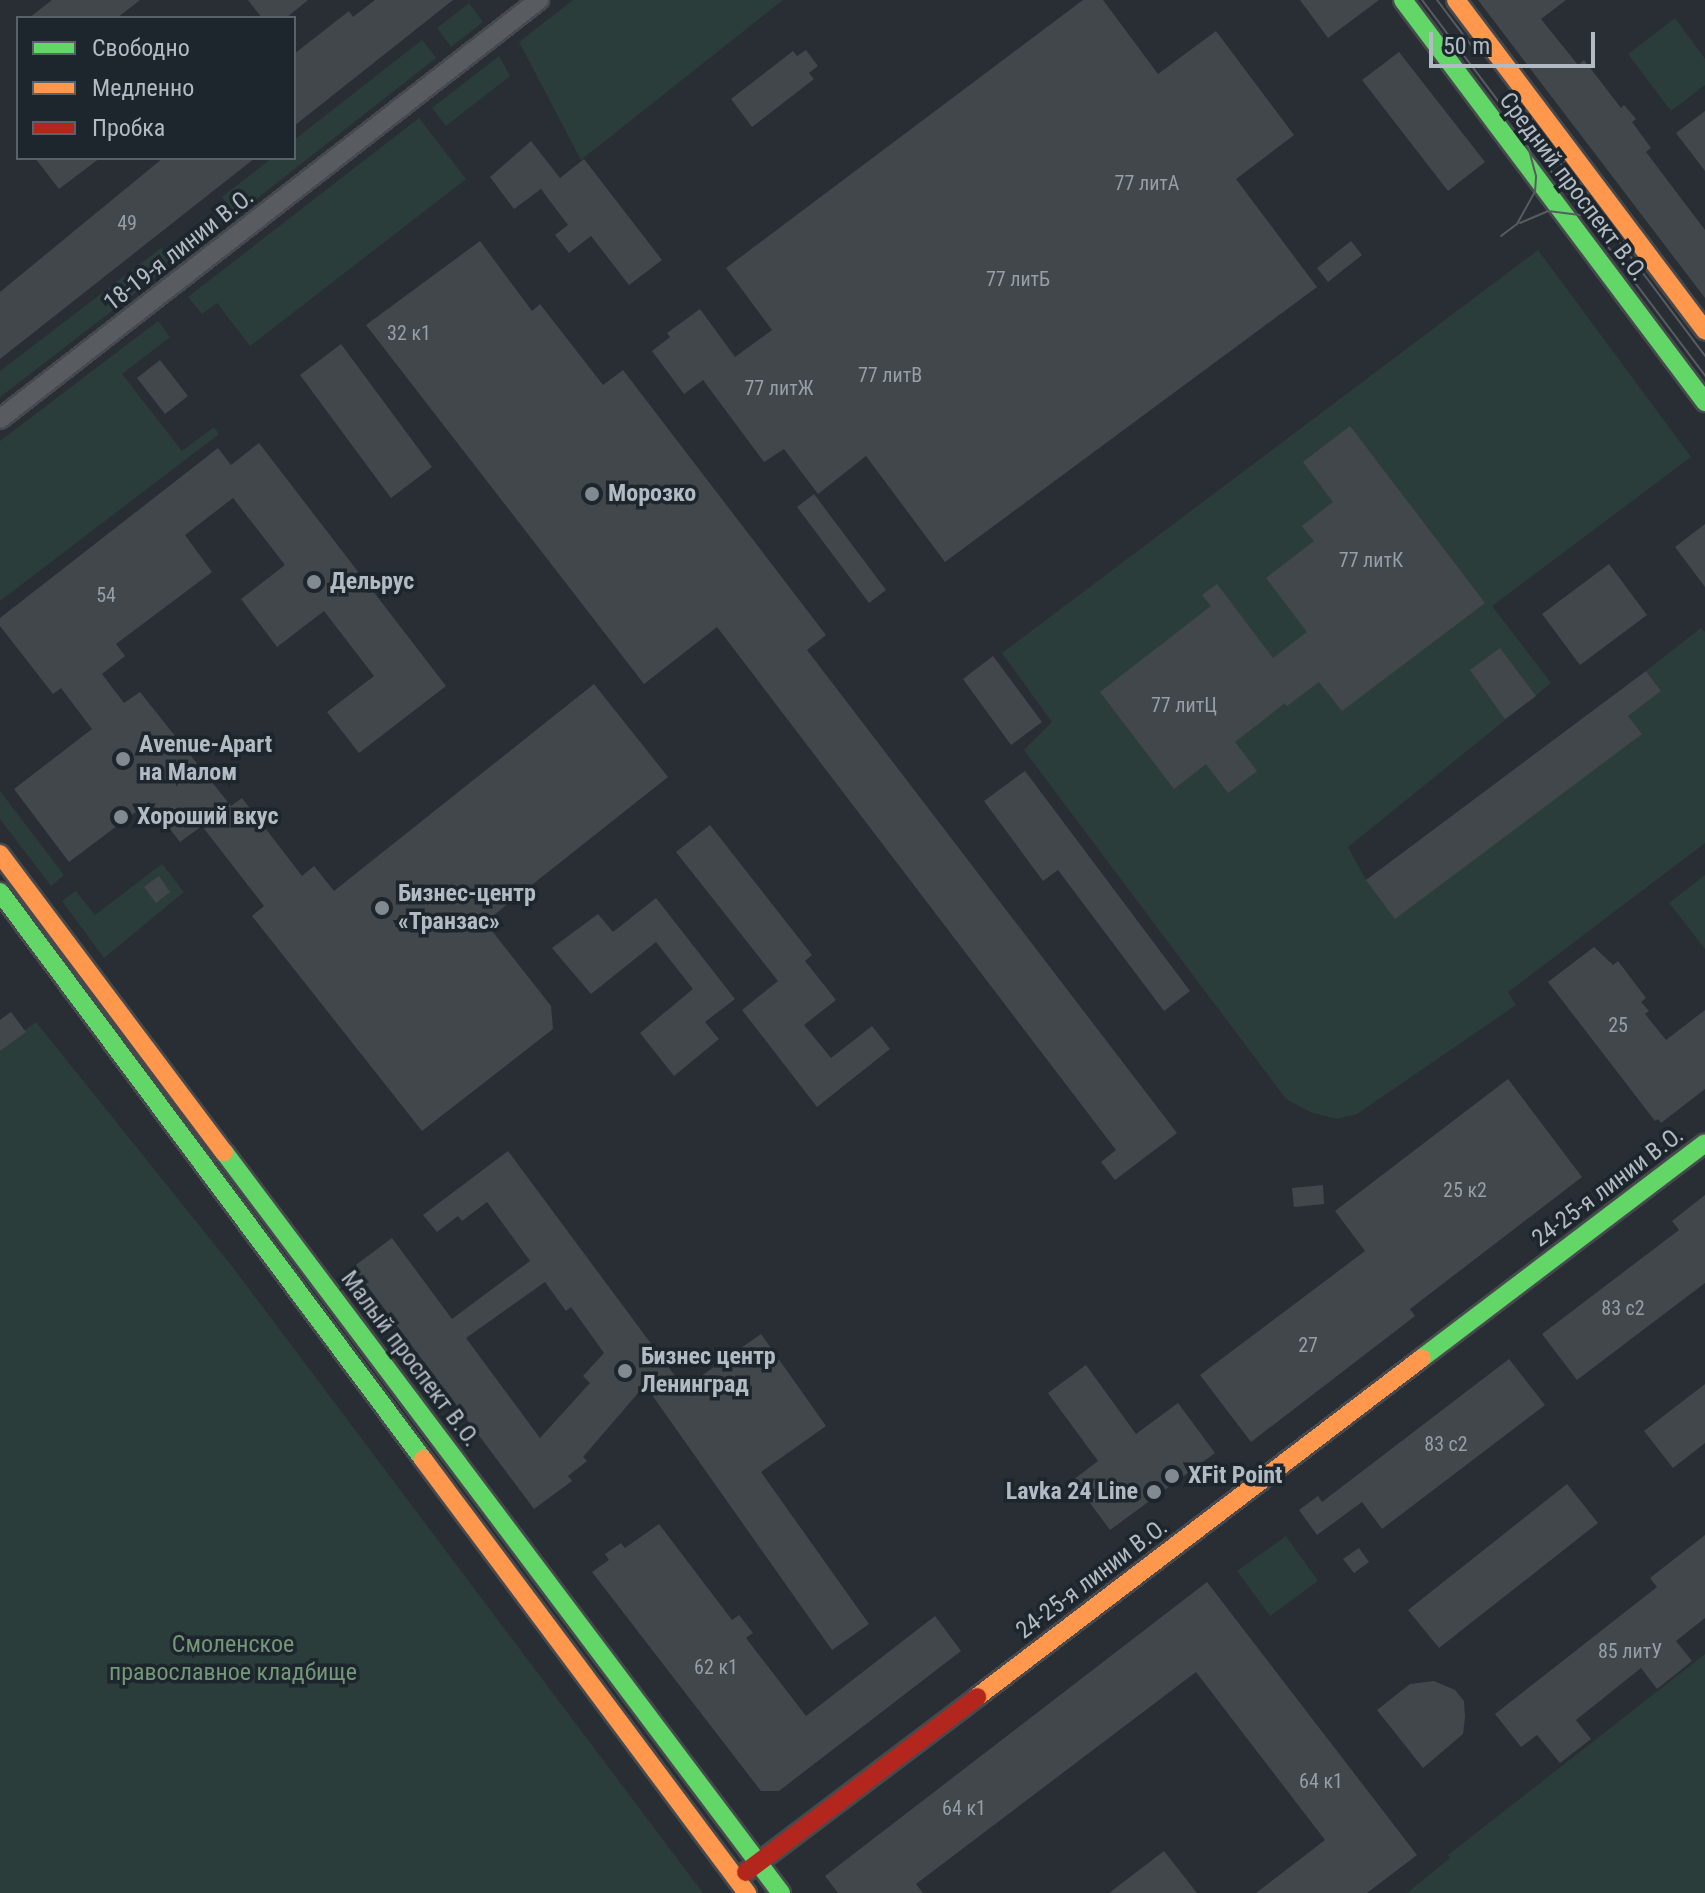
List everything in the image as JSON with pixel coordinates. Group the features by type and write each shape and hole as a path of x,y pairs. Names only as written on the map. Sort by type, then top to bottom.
{"main road":[{"name":"Средний проспект В.О.","path":"1456,0 1705,331"},
{"name":"Средний проспект В.О.","path":"1413,3 1705,402"},
{"name":"Малый проспект В.О.","path":"0,854 781,1893"},
{"name":"Малый проспект В.О.","path":"0,892 742,1886"},
{"name":"24-25-я линии В.О.","path":"742,1886 758,1862 1705,1143"}],"street":[{"name":"18-19-я линии В.О.","path":"0,419 539,0"}],"green space":[{"path":"573,0 783,0 581,160 519,42"},
{"path":"469,3 483,22 451,47 437,28"},
{"path":"1675,18 1705,59 1705,85 1671,111 1628,54"},
{"path":"422,40 436,58 236,215 222,197 269,160 296,160 296,138"},
{"path":"499,56 510,76 446,126 432,108"},
{"path":"419,118 466,179 250,346 217,303 202,314 188,297"},
{"path":"161,248 173,264 0,397 0,371"},
{"path":"1538,250 1691,457 1492,606 1551,683 1348,847 1366,880 1642,734 1628,716 1661,691 1646,671 1701,628 1705,632 1705,843 1508,992 1516,1005 1357,1114 1337,1119 1310,1112 1286,1099 1024,750 1052,722 1002,653"},
{"path":"158,321 170,337 122,374 182,451 214,427 219,434 0,601 0,441"},
{"path":"0,791 64,875 51,886 0,819"},
{"path":"162,864 184,892 104,958 62,901 76,891 95,915"},
{"path":"1705,875 1705,949 1669,903"},
{"name":"Смоленское православное кладбище","path":"36,1022 231,1265 703,1893 0,1893 0,1049"},
{"path":"1286,1536 1318,1581 1270,1616 1237,1571"},
{"path":"1705,1654 1705,1893 1407,1893 1450,1858 1448,1855"}],"building":[{"path":"52,0 140,0 120,16 32,16"},
{"path":"248,0 308,0 288,16 260,16"},
{"path":"375,0 453,0 296,124 296,52 349,11 353,17"},
{"path":"1083,0 1103,0 1158,74 1216,31 1294,135 1236,179 1317,287 945,562 866,456 818,494 784,449 764,462 703,380 684,394 652,351 670,337 667,333 700,309 735,357 772,330 726,268"},
{"path":"1300,0 1379,0 1328,38"},
{"path":"1478,0 1566,0 1541,19 1578,65 1584,60 1621,108 1624,105 1636,119 1632,122 1651,148 1646,152 1705,230 1705,298"},
{"path":"806,50 818,66 809,73 814,79 752,127 731,99 793,51 797,56"},
{"path":"1399,52 1485,162 1448,191 1362,80"},
{"path":"1705,111 1705,171 1676,133"},
{"path":"531,141 560,178 584,159 662,260 629,285 591,236 569,253 555,235 568,225 541,189 514,209 490,177"},
{"path":"37,160 97,160 59,189"},
{"path":"161,160 252,160 0,359 0,292"},
{"path":"480,241 532,311 540,304 603,385 623,370 826,635 807,650 1177,1133 1115,1180 1101,1162 1116,1150 717,627 644,684 366,325"},
{"path":"1351,241 1362,255 1328,282 1317,268"},
{"path":"341,344 432,467 391,498 300,375"},
{"path":"160,360 188,396 165,414 137,378"},
{"path":"1350,426 1485,603 1342,711 1319,682 1287,706 1285,703 1235,742 1257,771 1228,793 1206,764 1174,789 1100,692 1211,606 1202,595 1217,584 1273,658 1307,632 1266,578 1314,541 1302,526 1333,502 1303,462"},
{"path":"259,443 446,686 359,753 327,712 374,676 324,611 277,647 241,599 285,565 233,498 185,535 212,572 116,644 125,656 102,674 124,703 140,692 231,806 242,798 302,876 314,866 334,891 594,684 668,777 485,922 551,1006 553,1029 422,1131 252,916 264,906 202,826 180,842 149,802 69,862 14,789 92,729 61,688 53,694 0,626 0,618 218,448 231,465"},
{"path":"814,494 886,590 869,603 797,507"},
{"path":"1705,524 1705,587 1675,547"},
{"path":"1609,564 1647,615 1580,665 1542,614"},
{"path":"1500,648 1536,696 1505,719 1470,670"},
{"path":"993,656 1042,722 1011,745 963,679"},
{"path":"1646,671 1661,691 1628,716 1642,734 1395,919 1366,880"},
{"path":"1025,771 1190,991 1164,1011 1058,870 1043,881 984,801"},
{"path":"710,825 812,955 805,961 836,1000 804,1025 831,1058 872,1026 890,1049 817,1107 742,1010 778,981 676,852"},
{"path":"159,876 170,892 156,903 144,887"},
{"path":"656,898 735,999 705,1022 719,1039 674,1076 640,1033 693,989 656,942 591,994 552,948 598,914 613,932"},
{"path":"1594,947 1613,965 1618,961 1646,998 1641,1002 1649,1011 1645,1014 1666,1040 1705,1010 1705,1089 1661,1123 1658,1119 1655,1121 1548,982"},
{"path":"11,1012 26,1032 0,1051 0,1020"},
{"path":"1508,1079 1582,1177 1410,1309 1415,1316 1251,1442 1200,1375 1365,1251 1335,1211"},
{"path":"508,1151 684,1388 761,1334 826,1426 761,1472 869,1624 832,1650 645,1385 583,1457 587,1461 568,1476 572,1481 534,1509 353,1267 392,1238 452,1319 530,1261 487,1202 462,1221 458,1216 437,1232 423,1215","holes":["545,1282 566,1311 571,1307 604,1353 583,1376 590,1383 540,1438 466,1338"]},
{"path":"1323,1185 1324,1204 1294,1207 1292,1188"},
{"path":"1705,1195 1705,1283 1577,1380 1542,1334 1679,1230 1672,1221"},
{"path":"1509,1359 1545,1405 1382,1529 1362,1502 1317,1535 1299,1510 1318,1496 1322,1502"},
{"path":"1086,1365 1136,1434 1178,1403 1215,1453 1110,1530 1073,1480 1098,1461 1048,1393"},
{"path":"1705,1384 1705,1443 1673,1468 1644,1431"},
{"path":"1567,1484 1598,1523 1439,1648 1408,1610"},
{"path":"659,1524 732,1620 739,1615 753,1633 746,1638 806,1716 935,1616 961,1651 779,1791 761,1791 592,1572 609,1560 605,1554 621,1543 625,1548"},
{"path":"1705,1535 1705,1618 1676,1641 1692,1661 1657,1689 1641,1668 1576,1720 1591,1739 1560,1763 1537,1735 1521,1747 1495,1714 1657,1587 1650,1578"},
{"path":"1359,1548 1369,1562 1354,1573 1343,1559"},
{"path":"1207,1582 1417,1855 1367,1893 1256,1893 1325,1840 1196,1672 916,1884 923,1893 838,1893 825,1876"},
{"path":"1434,1681 1455,1690 1464,1701 1463,1734 1423,1768 1377,1710 1410,1684"},
{"path":"1164,1851 1197,1893 1109,1893"}],"tram line":[{"path":"1422,0 1705,376"},
{"path":"1437,0 1477,53"},
{"path":"1501,236 1517,224 1535,192 1536,176 1528,146"},
{"path":"1561,164 1705,356"},
{"path":"1520,223 1548,211 1588,216"}],"traffic: fast":[{"path":"1403,0 1705,402"},
{"path":"0,892 423,1459"},
{"path":"1422,1358 1705,1143"},
{"path":"224,1152 781,1893"}],"traffic: slow":[{"path":"1456,0 1705,331"},
{"path":"0,854 224,1152"},
{"path":"977,1697 1422,1358"},
{"path":"423,1459 747,1893"}],"traffic: jam":[{"path":"746,1872 977,1697"}],"place":[{"name":"Морозко","path":"592,494"},
{"name":"Дельрус","path":"314,582"},
{"name":"Аvenue-Apart на Малом","path":"123,759"},
{"name":"Хороший вкус","path":"121,817"},
{"name":"Бизнес-центр «Транзас»","path":"382,908"},
{"name":"Бизнес центр Ленинград","path":"625,1371"},
{"name":"XFit Point","path":"1172,1476"},
{"name":"Lavka 24 Line","path":"1154,1492"}]}
